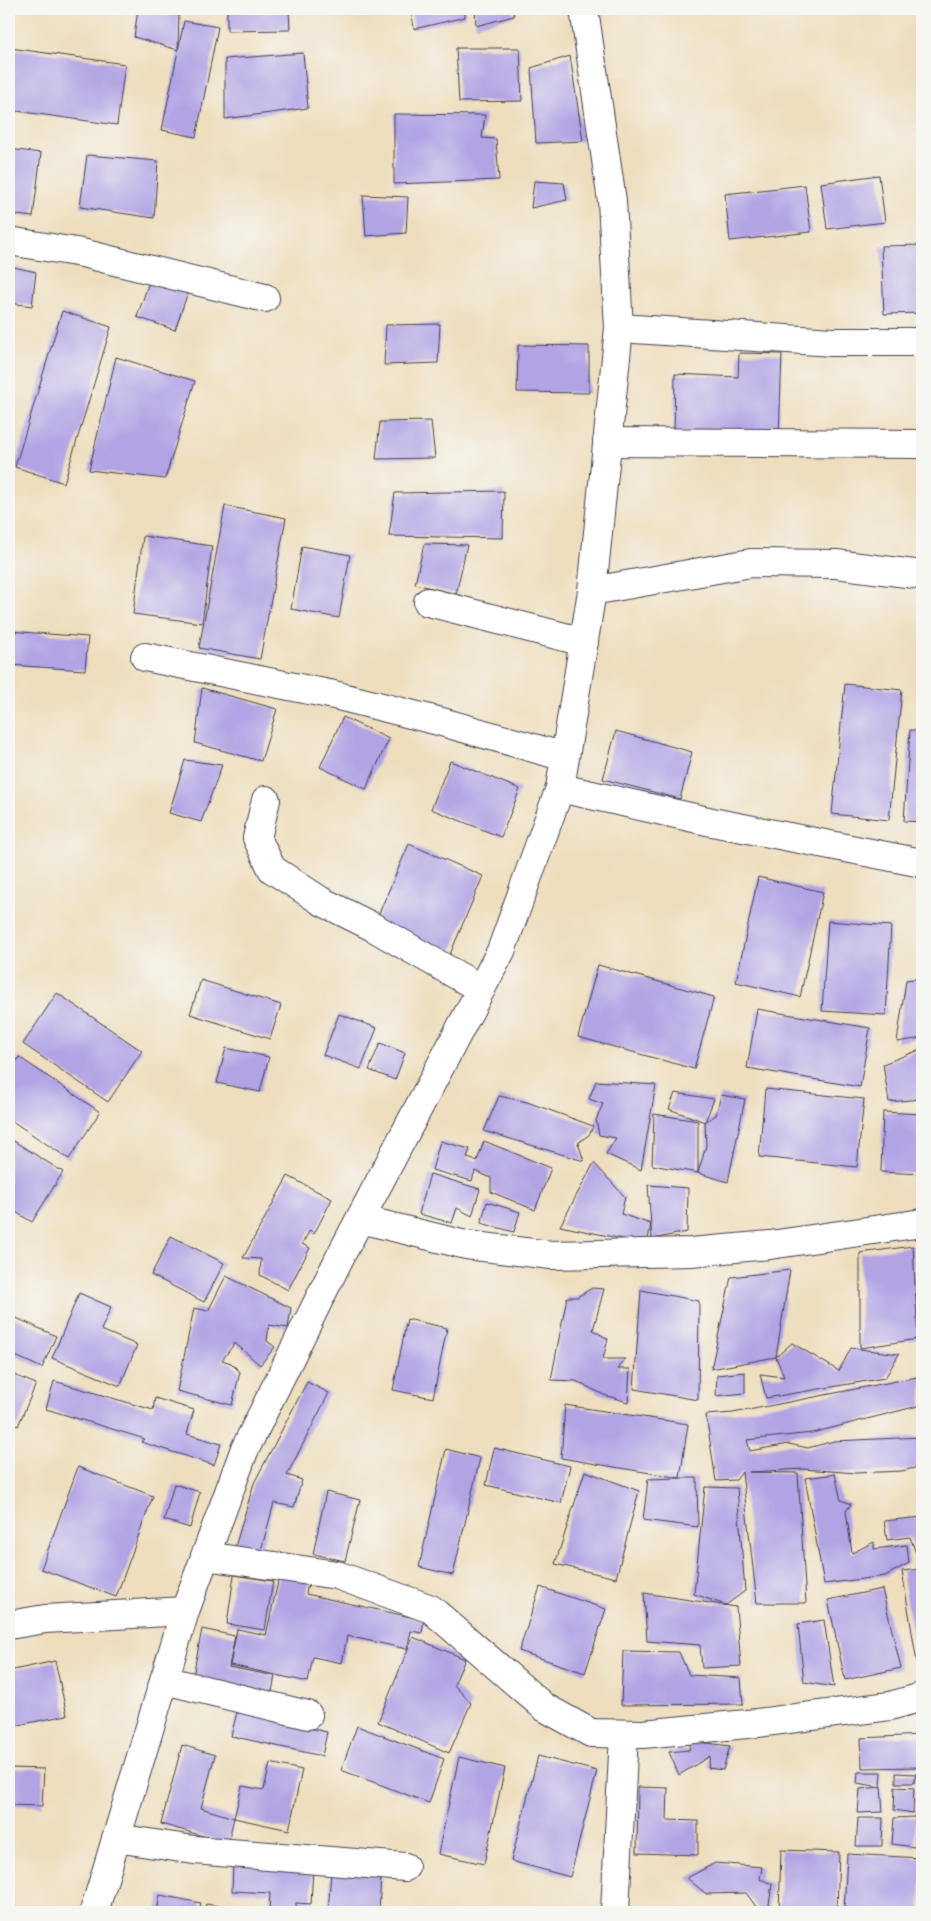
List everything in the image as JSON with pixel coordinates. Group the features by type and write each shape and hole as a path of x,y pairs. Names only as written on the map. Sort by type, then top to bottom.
{"street":[{"path":"94,1912 185,1611 244,1451 360,1219 501,951 560,788 592,591 619,328 612,201 584,9"},
{"path":"9,241 82,253 266,298"},
{"path":"619,328 833,342 922,342"},
{"path":"607,442 922,444"},
{"path":"592,591 751,563 836,564 922,575"},
{"path":"428,602 584,642"},
{"path":"145,657 334,695 442,722 565,757"},
{"path":"560,788 712,822 922,863"},
{"path":"266,800 257,838 272,869 321,901 373,927 482,989"},
{"path":"360,1219 466,1245 550,1255 691,1252 770,1245 922,1223"},
{"path":"205,1556 337,1575 431,1609 544,1707 591,1734 624,1734 748,1724 871,1709 922,1697"},
{"path":"9,1625 45,1619 185,1611"},
{"path":"164,1680 308,1715"},
{"path":"615,1912 624,1734"},
{"path":"116,1838 194,1850 405,1867"}],"building":[{"path":"138,9 179,9 178,50 134,37"},
{"path":"227,9 289,9 290,30 227,31"},
{"path":"411,9 465,9 465,17 414,29"},
{"path":"475,9 513,9 514,16 476,26"},
{"path":"184,21 218,27 196,137 162,130"},
{"path":"10,48 125,64 117,125 9,110"},
{"path":"456,48 520,48 522,101 459,102"},
{"path":"303,53 308,108 225,119 225,59"},
{"path":"570,56 583,141 536,143 531,68"},
{"path":"394,114 485,115 482,138 496,139 499,180 394,184"},
{"path":"9,149 41,153 33,217 9,214"},
{"path":"87,155 158,161 154,218 80,207"},
{"path":"879,175 885,222 827,229 821,183"},
{"path":"534,181 564,183 567,200 531,208"},
{"path":"805,185 811,232 730,241 725,194"},
{"path":"363,195 408,197 406,233 366,236"},
{"path":"922,245 922,313 884,314 881,246"},
{"path":"9,266 36,272 32,306 9,303"},
{"path":"150,279 188,292 175,330 137,317"},
{"path":"62,311 111,327 64,483 15,467"},
{"path":"440,324 438,363 384,365 386,325"},
{"path":"518,345 589,346 589,393 517,392"},
{"path":"739,353 782,354 779,436 674,432 675,374 738,377"},
{"path":"116,357 195,381 165,479 89,470"},
{"path":"431,421 435,458 376,459 380,422"},
{"path":"504,491 503,538 389,536 395,493"},
{"path":"225,506 286,518 260,659 199,648"},
{"path":"143,536 212,546 202,623 133,614"},
{"path":"424,544 467,545 456,594 415,584"},
{"path":"302,546 350,555 339,618 291,609"},
{"path":"9,631 88,637 85,670 9,665"},
{"path":"845,684 902,690 889,820 832,814"},
{"path":"202,688 277,709 261,761 195,743"},
{"path":"343,717 389,739 366,789 320,767"},
{"path":"910,730 922,731 922,822 904,821"},
{"path":"616,731 692,752 680,799 603,779"},
{"path":"185,760 222,765 201,822 169,813"},
{"path":"450,761 520,789 501,837 431,809"},
{"path":"409,844 483,876 448,959 373,927"},
{"path":"758,877 823,892 800,997 736,982"},
{"path":"828,921 891,926 886,1015 822,1011"},
{"path":"598,965 714,997 694,1069 578,1037"},
{"path":"922,978 922,1038 897,1042 906,980"},
{"path":"201,980 281,1005 270,1039 190,1014"},
{"path":"57,993 142,1051 108,1102 23,1044"},
{"path":"757,1009 870,1028 860,1087 747,1068"},
{"path":"339,1014 377,1028 361,1069 323,1055"},
{"path":"380,1043 405,1053 395,1080 369,1070"},
{"path":"226,1048 269,1057 260,1092 217,1083"},
{"path":"922,1049 922,1099 889,1102 883,1064"},
{"path":"19,1057 100,1112 69,1159 9,1119 9,1073"},
{"path":"596,1081 656,1085 641,1170 606,1154 616,1138 599,1135 596,1120 603,1104 589,1099"},
{"path":"765,1089 864,1099 857,1167 759,1157"},
{"path":"675,1093 714,1099 705,1122 669,1109"},
{"path":"721,1095 745,1099 728,1182 698,1173 706,1146 705,1122 716,1115"},
{"path":"499,1096 527,1102 593,1126 590,1134 578,1143 584,1161 484,1131"},
{"path":"883,1112 922,1114 922,1174 881,1172"},
{"path":"654,1114 698,1121 698,1173 652,1165"},
{"path":"9,1138 63,1172 32,1222 9,1208"},
{"path":"440,1141 470,1149 467,1158 477,1161 484,1141 551,1168 535,1210 491,1192 491,1178 475,1171 472,1181 432,1170"},
{"path":"594,1163 625,1197 621,1214 651,1224 647,1244 560,1226"},
{"path":"430,1174 480,1189 472,1216 457,1208 452,1223 419,1214"},
{"path":"288,1176 332,1199 314,1234 310,1230 302,1244 310,1248 288,1290 260,1275 261,1259 243,1258"},
{"path":"648,1185 688,1188 687,1232 652,1239"},
{"path":"487,1202 520,1212 514,1232 481,1223"},
{"path":"171,1236 224,1263 204,1302 151,1275"},
{"path":"913,1246 918,1339 860,1348 860,1253"},
{"path":"790,1270 776,1357 711,1369 731,1277"},
{"path":"226,1276 291,1308 288,1328 269,1325 267,1341 275,1347 260,1365 235,1343 222,1360 231,1363 240,1372 232,1405 177,1391 194,1308 208,1311"},
{"path":"592,1288 604,1289 593,1330 608,1339 603,1359 625,1359 618,1369 630,1369 628,1402 604,1395 576,1381 551,1380 567,1297 577,1297"},
{"path":"641,1290 699,1301 698,1400 634,1389"},
{"path":"79,1293 111,1307 101,1330 137,1345 120,1386 52,1358"},
{"path":"12,1316 56,1336 42,1368 9,1353 9,1324"},
{"path":"407,1319 447,1328 433,1398 393,1390"},
{"path":"792,1343 839,1371 851,1348 899,1354 885,1378 766,1398 760,1374 784,1377 776,1357"},
{"path":"745,1372 745,1393 716,1396 717,1375"},
{"path":"9,1373 36,1384 18,1426 9,1422"},
{"path":"922,1376 922,1405 812,1433 747,1440 750,1451 789,1444 808,1448 834,1441 922,1437 922,1466 902,1471 856,1473 804,1469 749,1472 798,1473 806,1603 757,1603 742,1472 736,1480 716,1481 706,1415 733,1413"},
{"path":"54,1381 153,1410 155,1398 194,1410 187,1434 221,1444 214,1465 141,1442 145,1439 46,1409"},
{"path":"307,1382 329,1393 287,1475 302,1480 294,1507 274,1503 260,1554 235,1547 254,1483"},
{"path":"565,1405 688,1424 680,1478 561,1458"},
{"path":"494,1448 570,1466 561,1503 486,1485"},
{"path":"446,1449 480,1458 453,1575 419,1567"},
{"path":"78,1467 153,1496 116,1597 41,1569"},
{"path":"585,1471 639,1491 616,1578 555,1564"},
{"path":"835,1474 841,1500 851,1504 846,1511 852,1553 874,1542 874,1549 907,1545 909,1563 885,1576 824,1584 805,1478"},
{"path":"697,1478 698,1527 643,1520 648,1479"},
{"path":"174,1484 200,1492 190,1528 164,1520"},
{"path":"705,1487 737,1488 745,1591 726,1605 694,1594"},
{"path":"326,1492 360,1500 345,1561 313,1554"},
{"path":"922,1517 922,1553 916,1553 910,1537 887,1540 884,1521"},
{"path":"922,1569 922,1662 917,1663 902,1571"},
{"path":"280,1573 309,1579 306,1594 424,1620 422,1633 411,1631 407,1649 347,1636 342,1663 313,1657 308,1682 230,1665 237,1629 266,1635"},
{"path":"234,1575 273,1581 265,1630 227,1624"},
{"path":"9,1587 13,1599 9,1600"},
{"path":"540,1587 606,1609 585,1673 519,1651"},
{"path":"882,1589 901,1668 845,1680 828,1600"},
{"path":"644,1593 736,1607 741,1666 702,1668 700,1645 647,1641"},
{"path":"824,1620 834,1687 804,1682 798,1624"},
{"path":"202,1629 235,1636 229,1667 275,1676 271,1697 192,1681"},
{"path":"413,1637 465,1659 454,1685 471,1703 449,1753 378,1722"},
{"path":"623,1651 679,1652 689,1675 741,1678 743,1704 621,1705"},
{"path":"55,1661 67,1715 9,1727 9,1671"},
{"path":"237,1712 327,1732 322,1756 231,1736"},
{"path":"357,1726 444,1759 429,1803 341,1770"},
{"path":"922,1735 922,1767 862,1768 861,1738"},
{"path":"691,1741 730,1746 723,1770 708,1768 710,1756 679,1775 669,1752 689,1750"},
{"path":"182,1745 215,1755 201,1808 234,1818 228,1843 161,1824"},
{"path":"538,1756 597,1771 570,1877 511,1861"},
{"path":"459,1757 505,1768 484,1864 438,1854"},
{"path":"270,1763 302,1770 289,1830 234,1818 242,1786 264,1790"},
{"path":"9,1768 44,1769 42,1806 9,1805"},
{"path":"858,1772 882,1772 881,1787 857,1783"},
{"path":"896,1773 916,1774 914,1783 896,1783"},
{"path":"638,1787 668,1788 667,1820 698,1821 698,1855 637,1853"},
{"path":"881,1787 883,1812 858,1813 860,1789"},
{"path":"895,1787 914,1788 913,1813 894,1810"},
{"path":"915,1817 915,1847 892,1844 894,1818"},
{"path":"858,1818 883,1818 882,1846 856,1846"},
{"path":"781,1850 839,1852 837,1912 779,1912"},
{"path":"847,1854 922,1858 920,1912 844,1912"},
{"path":"233,1863 313,1868 311,1904 296,1903 296,1912 269,1912 270,1893 232,1891"},
{"path":"715,1863 762,1867 760,1879 772,1884 768,1912 760,1912 746,1893 706,1894 687,1878"},
{"path":"331,1871 381,1874 379,1912 328,1912"},
{"path":"160,1895 201,1903 199,1912 157,1912"},
{"path":"206,1904 250,1911 250,1912 204,1912"}]}
